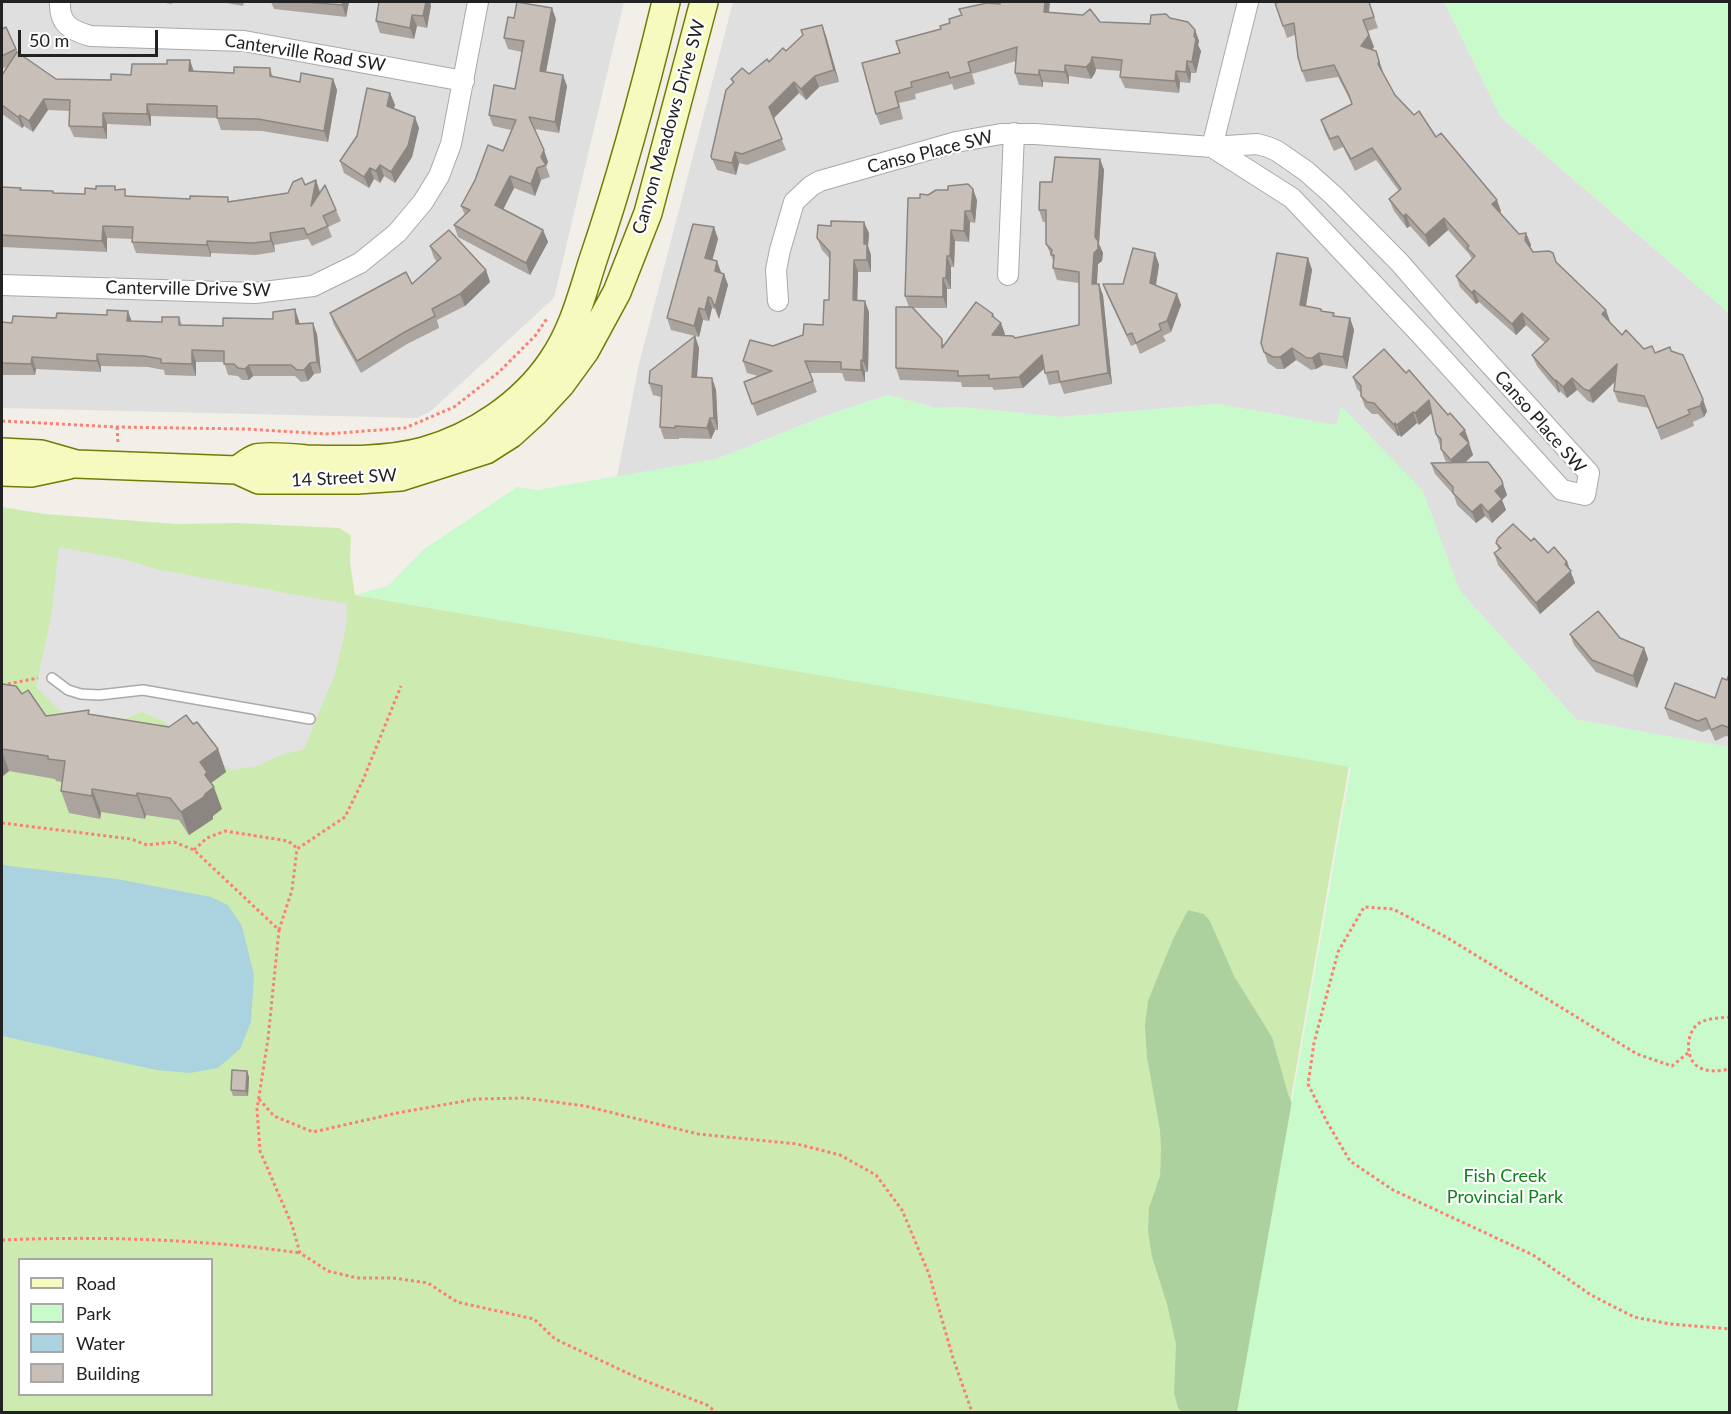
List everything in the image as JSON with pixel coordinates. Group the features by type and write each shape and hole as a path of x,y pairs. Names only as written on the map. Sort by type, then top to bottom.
{"main road":[{"name":"Canyon Meadows Drive SW","path":"482,439 503,411 530,388 553,361 573,321 612,207 666,2"},
{"name":"Canyon Meadows Drive SW","path":"482,439 510,434 534,413 561,384 585,351 617,292 648,213 704,2"},
{"name":"14 Street SW","path":"2,472 31,473 76,464 237,470 259,480 357,480 401,477 482,439"},
{"name":"14 Street SW","path":"2,452 41,454 76,464"}],"street":[{"name":"Canterville Road SW","path":"60,2 59,11 62,22 77,32 90,36 244,41 464,81"},
{"name":"Canterville Drive SW","path":"2,285 255,293 314,286 360,263 397,233 423,202 439,176 451,144 478,2"},
{"path":"1212,147 1248,2"},
{"path":"1008,274 1014,133"},
{"name":"Canso Place SW","path":"778,301 776,270 794,202 820,181 956,142 1014,133 1212,147 1257,144 1277,151 1306,171 1400,263 1589,473 1585,495 1562,490 1424,337 1292,198 1212,147"},
{"path":"1424,337 1446,316"}],"lane":[{"path":"52,678 68,690 81,694 99,695 143,690 310,718"}],"path":[{"path":"2,421 326,434 405,428 454,407 499,372 535,336 552,308"},
{"path":"117,427 118,445"},
{"path":"2,685 37,678 52,678"},
{"path":"300,1253 292,1225 260,1151 257,1109 268,1039 279,930 292,890 297,849 345,817 363,780 401,686"},
{"path":"2,823 131,839 147,845 174,842 194,850 279,930"},
{"path":"194,850 207,838 225,831 288,841 297,849"},
{"path":"1688,1053 1672,1066 1637,1054 1446,937 1393,909 1364,907 1338,952 1314,1043 1308,1084 1350,1161 1393,1190 1533,1255 1591,1295 1634,1317 1670,1324 1730,1329"},
{"path":"1730,1017 1715,1018 1697,1024 1689,1038 1688,1053 1697,1066 1714,1072 1730,1069"},
{"path":"258,1099 274,1116 313,1132 476,1099 525,1098 585,1106 698,1134 797,1144 840,1155 876,1175 902,1210 929,1274 953,1358 972,1413"},
{"path":"2,1240 73,1237 254,1246 300,1253 328,1271 357,1278 393,1278 428,1283 457,1302 534,1319 555,1339 638,1378 707,1405 716,1413"}],"shaded area":[{"path":"2,2 624,2 554,298 431,411 417,418 2,408"},
{"path":"733,2 1444,2 1501,117 1729,313 1729,747 1577,720 1460,591 1341,407 1337,425 1217,404 1061,417 961,407 936,408 888,395 830,414 717,459 617,477 639,364"},
{"path":"59,547 122,559 160,570 347,604 346,628 335,674 304,749 281,755 257,766 231,770 163,721 142,712 109,725 76,722 59,710 36,687 51,618"}],"green space":[{"path":"1444,2 1729,2 1729,313 1501,117"},
{"name":"Fish Creek Provincial Park","path":"888,395 936,408 961,407 1061,417 1217,404 1337,425 1341,406 1423,491 1460,591 1577,720 1729,747 1729,1412 1237,1412 1351,767 355,595 388,586 424,549 517,487 537,490 717,459 830,414"},
{"path":"2,507 45,514 177,524 239,523 339,528 351,535 350,563 355,595 1349,766 1236,1412 2,1412"},
{"path":"1188,910 1204,914 1210,921 1234,976 1272,1037 1288,1094 1295,1110 1596,1412 1182,1412 1178,1408 1174,1393 1176,1344 1167,1304 1152,1257 1148,1232 1149,1208 1160,1176 1161,1150 1160,1130 1147,1057 1145,1025 1148,1001 1173,939"}],"water":[{"path":"2,865 117,879 211,897 228,905 242,926 254,975 251,1022 240,1049 218,1068 190,1073 156,1070 2,1036"}],"building":[{"path":"305,2 343,2 342,5"},
{"path":"379,2 426,2 423,16 412,15 410,28 376,21"},
{"path":"517,2 552,8 540,71 563,75 555,122 529,117 544,150 541,157 546,165 537,168 531,184 510,176 495,205 543,230 526,263 454,225 470,210 461,206 475,180 488,145 503,151 516,120 489,115 494,85 515,89 524,41 504,38 508,17 514,18"},
{"path":"1000,2 1045,2 1044,12 1083,15 1090,9 1100,22 1150,24 1151,15 1166,14 1170,18 1188,22 1195,30 1196,39 1192,62 1187,61 1186,72 1176,71 1175,81 1120,77 1122,60 1092,57 1086,67 1065,65 1065,72 1039,70 1039,75 1015,73 1017,47 968,62 971,72 950,78 948,72 911,82 912,87 895,92 899,107 876,114 862,63 900,53 896,41 941,29 940,26 950,23 949,19 962,15 959,9 987,3 1000,4"},
{"path":"1369,2 1374,17 1363,20 1369,35 1361,46 1376,51 1378,64 1395,95 1414,115 1419,111 1436,137 1441,133 1497,200 1492,204 1519,234 1526,233 1525,240 1533,252 1553,253 1556,262 1606,310 1602,314 1622,335 1626,330 1644,349 1652,346 1655,353 1670,347 1671,351 1683,355 1703,399 1700,406 1688,410 1690,414 1657,428 1644,396 1614,391 1617,364 1589,391 1572,378 1563,387 1555,381 1532,355 1549,339 1522,313 1512,324 1474,290 1472,293 1456,276 1475,256 1444,218 1425,235 1406,214 1403,216 1389,199 1401,189 1372,148 1351,159 1338,136 1330,139 1321,120 1352,104 1349,95 1334,65 1302,71 1294,23 1283,26 1275,3"},
{"path":"822,25 834,70 815,76 801,89 794,82 769,107 782,139 742,154 735,152 732,163 712,159 726,90 734,82 731,79 742,68 749,74 767,59 769,62 783,48 786,51 803,35 801,30"},
{"path":"6,27 16,49 2,56 2,29"},
{"path":"17,52 56,79 111,80 111,74 131,75 132,64 167,64 167,60 190,60 189,71 234,73 234,67 270,68 270,76 300,82 301,73 333,79 324,131 258,119 217,118 217,106 147,104 147,114 103,113 103,127 69,126 70,100 44,99 29,121 20,115 18,117 2,105 2,75"},
{"path":"367,88 390,93 387,106 415,117 408,146 391,172 380,165 376,171 370,168 364,177 340,161 357,136"},
{"path":"1055,157 1100,159 1095,237 1098,241 1098,249 1094,253 1092,284 1099,284 1108,373 1060,382 1058,371 1045,373 1042,355 1019,377 989,379 989,375 958,376 958,371 896,368 896,307 912,307 942,339 942,348 976,302 1001,323 992,335 1015,338 1079,325 1079,272 1053,268 1054,255 1051,255 1052,250 1046,244 1046,210 1039,210 1040,182 1052,182"},
{"path":"302,178 305,185 316,180 311,206 325,185 336,210 323,216 328,226 307,235 304,228 270,233 271,241 252,243 207,241 207,245 132,242 133,227 103,226 102,241 2,235 2,187 85,194 85,188 115,186 115,190 125,189 125,196 190,199 190,196 228,197 228,202 288,193 293,182"},
{"path":"968,184 973,189 971,211 965,211 964,231 951,230 950,256 947,256 946,278 943,278 943,297 905,296 908,198 920,198 920,194 928,195 936,190 948,190 948,186"},
{"path":"831,221 864,222 867,260 854,260 853,300 865,301 861,370 841,369 841,362 805,361 813,381 752,404 744,382 772,371 743,361 750,340 773,346 803,335 804,324 823,325 824,300 829,300 830,252 817,238 818,225 831,226"},
{"path":"693,224 714,227 705,258 717,261 715,271 724,274 715,307 711,298 708,297 705,310 699,308 694,326 667,318"},
{"path":"449,230 486,270 460,294 432,309 435,316 357,361 330,313 406,272 412,284 441,258 430,246"},
{"path":"1133,248 1155,253 1150,283 1177,294 1167,321 1159,324 1161,330 1136,343 1132,333 1127,335 1103,284 1123,284"},
{"path":"1277,253 1308,258 1300,305 1334,313 1333,316 1350,318 1343,357 1319,353 1312,358 1307,358 1292,348 1280,357 1273,357 1264,352 1261,343"},
{"path":"295,309 296,324 313,323 317,362 310,363 304,370 297,370 291,365 249,365 245,369 238,368 234,364 224,364 224,351 192,350 192,364 161,363 161,359 144,356 97,354 97,361 32,357 31,364 2,363 2,322 12,323 13,316 56,318 57,313 107,315 107,310 128,311 127,321 162,322 162,317 179,317 179,325 223,326 223,318 273,319 273,312"},
{"path":"695,336 692,377 712,378 714,418 710,418 707,428 660,427 662,386 649,383 650,371"},
{"path":"1384,349 1406,373 1409,370 1448,415 1450,413 1465,430 1460,434 1469,443 1451,460 1441,449 1441,439 1436,434 1429,400 1415,413 1413,412 1394,425 1374,403 1367,402 1361,396 1361,386 1353,377"},
{"path":"1488,462 1503,484 1495,491 1502,499 1488,512 1481,504 1472,512 1453,493 1453,487 1431,463"},
{"path":"1513,524 1531,541 1534,538 1548,553 1554,547 1567,562 1565,564 1571,571 1536,603 1494,553 1501,548 1496,543 1498,538"},
{"path":"1598,611 1620,638 1644,648 1633,676 1592,660 1570,634"},
{"path":"1730,672 1730,728 1722,725 1711,730 1706,718 1698,721 1665,708 1675,683 1715,698 1722,678 1727,680"},
{"path":"2,684 16,686 22,694 28,690 46,716 89,710 88,714 169,727 186,715 193,724 197,722 218,749 200,762 207,772 205,775 214,787 204,797 181,812 170,798 92,789 92,796 61,791 65,761 2,749"},
{"path":"232,1070 247,1071 246,1091 231,1090"}]}
